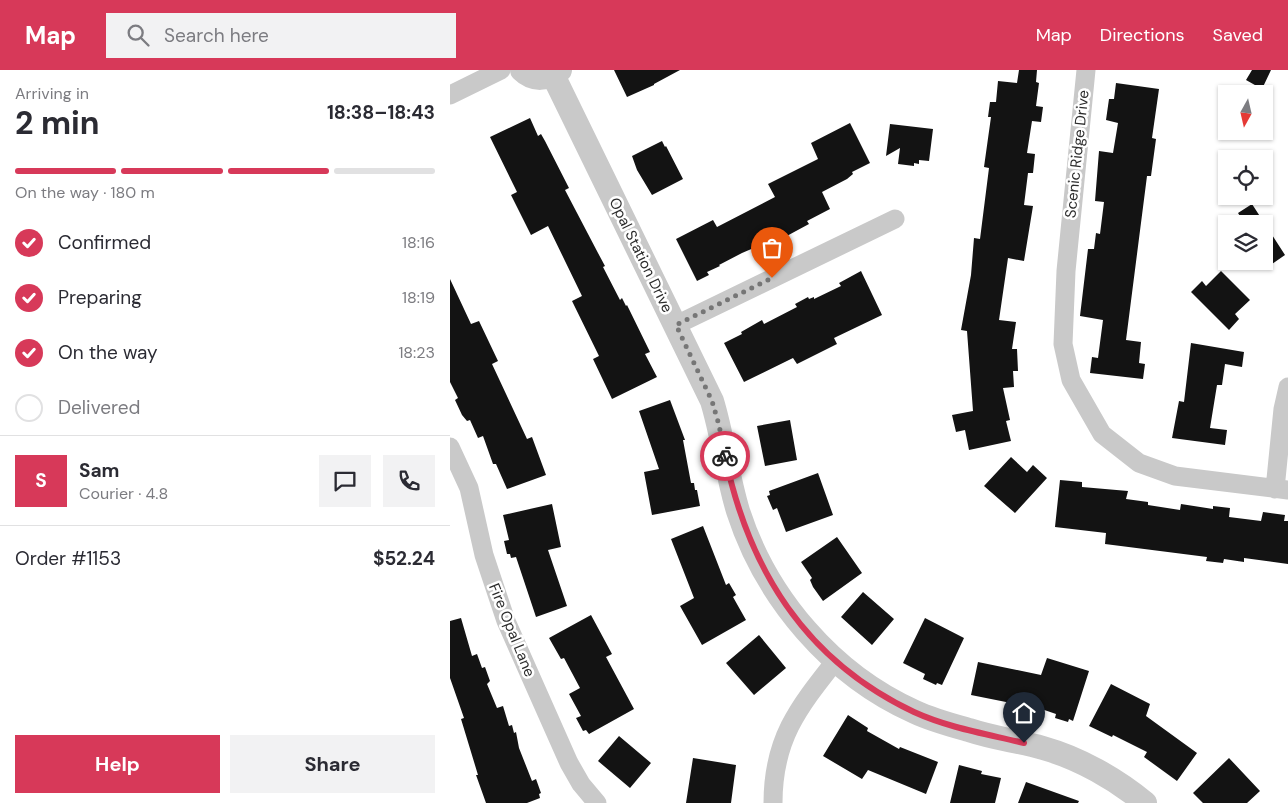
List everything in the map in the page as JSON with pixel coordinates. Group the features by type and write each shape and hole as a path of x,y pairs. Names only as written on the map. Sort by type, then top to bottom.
{"street":[{"path":"450,96 501,70"},
{"name":"Opal Station Drive","path":"522,70 526,74 537,78 556,73 712,401 719,425 732,489 750,543 763,571 780,598 804,628 836,660 886,696 915,712 974,732 1044,748 1070,758 1107,776 1145,803"},
{"name":"Scenic Ridge Drive","path":"1086,70 1066,271 1063,344 1071,380 1102,434 1139,463 1175,476 1281,489"},
{"path":"676,325 895,219"},
{"path":"1281,489 1283,409 1288,387"},
{"name":"Fire Opal Lane","path":"450,447 469,488 484,555 506,621 569,763 581,784 597,803"},
{"path":"772,803 774,772 785,732 798,710 836,660"}],"building":[{"path":"614,70 680,70 654,85 627,97"},
{"path":"1019,70 1037,70 1036,82 1039,83 1036,106 1043,107 1041,122 1032,121 1027,153 1035,154 1033,173 1028,173 1024,205 1033,206 1024,261 1008,258 999,320 1016,322 1012,349 1017,349 1018,371 1013,371 1014,387 1003,388 1010,420 1006,421 1011,441 969,450 965,430 956,432 952,415 973,411 967,331 961,330 971,275 974,238 980,239 989,168 984,167 991,117 988,117 990,102 996,102 998,81 1017,83"},
{"path":"1252,70 1271,70 1264,85 1255,85 1246,80"},
{"path":"1116,83 1159,89 1152,138 1156,139 1151,176 1147,176 1126,340 1141,342 1139,363 1145,364 1143,379 1090,373 1092,357 1098,358 1103,320 1080,316 1088,249 1094,249 1096,233 1100,234 1104,202 1095,201 1099,151 1113,153 1118,123 1106,120 1109,99 1114,99"},
{"path":"530,118 538,136 541,134 545,141 569,188 565,190 605,266 603,267 620,300 622,298 627,305 650,352 645,354 657,377 612,399 593,359 599,356 572,301 582,296 548,226 531,235 511,195 517,192 490,137"},
{"path":"850,123 870,163 852,172 853,174 847,179 822,192 830,209 807,221 809,224 759,251 756,247 719,265 707,272 709,275 697,281 676,239 713,220 717,227 775,197 768,184 818,159 811,143"},
{"path":"890,124 933,129 929,161 919,160 919,164 914,163 914,166 898,164 900,148 886,156"},
{"path":"662,141 683,179 652,195 637,170 632,156"},
{"path":"1253,205 1259,215 1239,215 1238,213"},
{"path":"1273,236 1285,255 1273,263"},
{"path":"861,271 882,315 834,338 837,344 797,364 793,358 744,382 724,343 742,334 741,332 762,320 764,324 797,307 795,304 808,297 809,299 814,297 814,299 841,286 839,283"},
{"path":"1221,271 1250,300 1235,314 1239,319 1229,330 1191,292 1202,281 1206,286"},
{"path":"450,279 471,324 479,321 498,361 492,364 527,439 532,437 546,475 507,489 496,464 493,464 483,436 478,438 470,420 467,421 462,415 455,400 458,398 450,382"},
{"path":"1191,343 1244,352 1242,367 1225,364 1222,385 1217,385 1210,428 1227,430 1225,445 1172,438 1179,401 1184,402"},
{"path":"670,400 685,440 683,440 691,483 694,483 695,490 697,490 700,506 652,515 644,472 659,469 639,411"},
{"path":"790,420 797,460 765,466 757,426"},
{"path":"1011,457 1027,472 1033,465 1047,478 1015,513 984,486"},
{"path":"818,473 833,515 786,532 777,508 773,510 767,496 770,495 769,491"},
{"path":"1060,480 1082,482 1082,487 1128,491 1126,499 1180,510 1181,504 1213,509 1213,506 1230,508 1229,517 1261,521 1263,512 1285,515 1284,521 1288,521 1288,564 1244,558 1244,562 1224,559 1223,563 1206,561 1207,557 1105,544 1106,533 1055,527"},
{"path":"552,504 561,547 548,550 567,606 536,617 516,557 511,558 510,554 507,554 504,541 509,540 503,515"},
{"path":"703,526 726,585 729,583 736,595 733,597 746,620 702,645 680,606 694,598 671,539"},
{"path":"837,537 862,573 823,601 813,587 810,580 812,578 801,562"},
{"path":"863,592 894,619 872,645 841,617"},
{"path":"591,615 612,654 606,657 634,709 589,734 586,730 583,731 576,718 581,716 569,694 580,688 564,658 561,659 549,638"},
{"path":"461,618 472,656 477,654 482,668 485,667 490,681 487,684 497,708 503,706 509,726 512,725 514,733 516,732 519,748 532,781 536,779 541,793 539,794 540,798 527,803 486,803 476,775 478,775 461,719 464,718 450,678 450,621"},
{"path":"925,618 964,638 942,685 937,683 936,685 923,679 925,674 903,663"},
{"path":"759,635 786,668 754,695 726,663"},
{"path":"1047,658 1089,671 1073,721 1069,719 1068,722 1055,718 1056,714 1012,699 1011,703 971,695 978,662 1041,675"},
{"path":"1111,684 1150,704 1146,716 1197,753 1177,781 1144,757 1147,752 1113,735 1112,737 1089,726"},
{"path":"848,715 868,728 867,731 899,749 900,747 938,762 926,794 868,770 862,779 823,756"},
{"path":"619,736 651,763 630,788 598,761"},
{"path":"693,758 736,765 731,803 686,803"},
{"path":"1229,758 1260,791 1247,803 1203,803 1193,793"},
{"path":"959,765 982,771 981,774 1001,778 995,803 950,803"},
{"path":"1026,782 1079,801 1078,803 1018,803"}],"way so far":[{"path":"725,456 712,401 676,325 772,278"}],"route":[{"path":"725,456 739,513 763,571 780,598 804,628 827,652 870,686 915,712 974,732 1024,743"}]}
